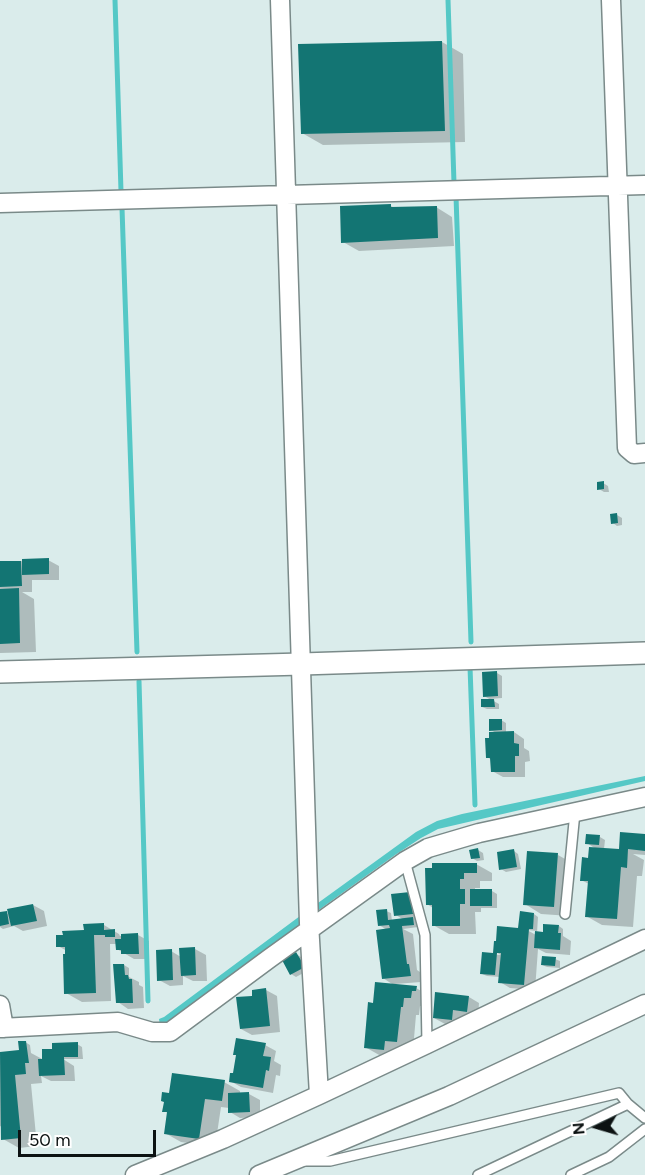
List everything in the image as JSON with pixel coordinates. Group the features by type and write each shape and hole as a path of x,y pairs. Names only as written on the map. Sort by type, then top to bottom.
{"street":[{"path":"279,0 309,919 319,1095"},
{"path":"611,0 627,448 634,454 645,453"},
{"path":"0,203 645,185"},
{"path":"0,672 645,653"},
{"path":"0,1005 2,1028 118,1022 152,1032 170,1032 309,919 428,848 479,833 645,797"},
{"path":"135,1175 223,1139 319,1095 645,939"},
{"path":"259,1175 449,1096 645,1004"}],"lane":[{"path":"565,914 575,812"},
{"path":"405,861 425,935 428,1044"},
{"path":"290,1162 330,1161 619,1093 645,1118"},
{"path":"478,1175 628,1104"},
{"path":"571,1175 609,1157 645,1129"}],"water":[{"path":"645,776 645,781 438,829 395,855 166,1026 160,1026 159,1019 416,832 437,821"}],"building":[{"path":"442,41 445,131 301,134 298,44"},
{"path":"391,204 391,207 437,206 438,238 341,243 340,206"},
{"path":"604,481 604,489 597,490 597,482"},
{"path":"617,513 618,523 611,524 610,514"},
{"path":"49,558 49,574 22,575 22,559"},
{"path":"0,561 21,561 22,586 0,587"},
{"path":"19,588 20,643 0,644 0,589"},
{"path":"497,671 498,696 483,697 482,672"},
{"path":"481,699 494,699 495,707 481,707"},
{"path":"489,719 502,719 502,730 489,731"},
{"path":"514,731 514,743 519,744 519,756 515,756 515,772 491,772 490,758 486,758 485,738 489,738 489,732"},
{"path":"620,832 645,834 645,851 628,849 627,868 621,867 617,919 585,917 588,881 580,881 582,857 588,858 589,847 619,849"},
{"path":"586,834 600,835 599,845 585,844"},
{"path":"478,848 480,858 471,859 469,850"},
{"path":"514,849 517,867 499,870 497,852"},
{"path":"527,851 558,853 554,907 523,905"},
{"path":"432,863 477,863 477,873 464,873 464,879 460,879 460,889 465,889 465,904 460,904 460,926 432,926 432,905 426,905 425,868 432,868"},
{"path":"470,889 492,889 492,906 470,906"},
{"path":"410,892 413,914 394,916 391,894"},
{"path":"33,904 37,921 11,926 7,909"},
{"path":"387,909 388,920 413,917 414,925 402,926 407,964 409,964 411,976 382,979 376,930 390,928 389,925 378,926 376,910"},
{"path":"7,911 9,924 0,926 0,912"},
{"path":"520,911 534,913 533,929 529,929 524,985 498,983 501,953 497,953 495,975 480,974 482,952 493,953 497,926 518,928"},
{"path":"104,923 104,930 115,929 115,937 94,935 96,993 64,994 63,954 65,954 65,947 56,947 56,935 63,935 62,931 84,930 83,924"},
{"path":"543,924 559,925 560,950 534,948 535,931 543,932"},
{"path":"138,933 139,954 121,954 121,950 116,950 115,939 121,939 121,934"},
{"path":"195,947 196,975 181,976 179,948"},
{"path":"172,949 173,980 157,981 156,950"},
{"path":"296,952 305,967 290,975 282,960"},
{"path":"542,956 556,957 555,966 541,965"},
{"path":"113,964 124,964 125,975 132,979 133,1003 116,1003"},
{"path":"375,982 417,986 416,991 412,991 411,998 404,998 397,1042 385,1041 384,1050 364,1048 368,1002 373,1003"},
{"path":"266,988 270,1026 240,1029 236,997 252,996 252,990"},
{"path":"435,992 469,996 467,1012 453,1010 452,1020 433,1018"},
{"path":"236,1038 266,1043 263,1056 271,1057 263,1088 229,1082 236,1055 233,1055"},
{"path":"18,1041 26,1041 29,1063 25,1063 26,1074 15,1075 21,1138 1,1140 0,1052 19,1050"},
{"path":"78,1042 78,1057 64,1057 65,1075 39,1076 38,1059 42,1059 42,1049 52,1049 52,1043"},
{"path":"172,1073 225,1080 222,1101 205,1099 199,1139 164,1134 167,1112 162,1112 164,1102 161,1101 162,1092 169,1093"},
{"path":"249,1092 250,1112 228,1113 228,1093"}],"waterway":[{"path":"115,0 121,191"},
{"path":"448,0 454,183"},
{"path":"456,196 471,642"},
{"path":"122,208 137,652"},
{"path":"470,667 475,805"},
{"path":"139,681 148,1001"}]}
